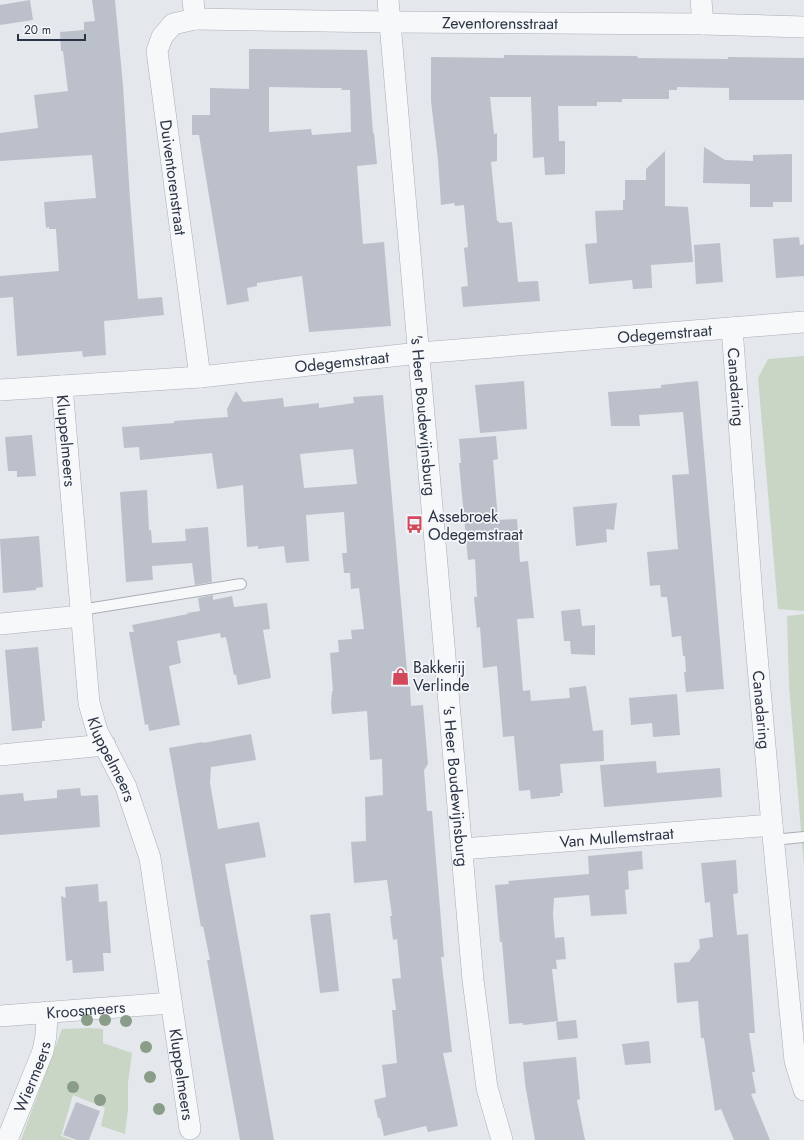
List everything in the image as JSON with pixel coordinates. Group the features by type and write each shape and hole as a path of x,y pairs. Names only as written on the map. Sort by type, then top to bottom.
{"street":[{"name":"'s Heer Boudewijnsburg","path":"388,0 474,980 487,1088 502,1140"},
{"path":"701,0 703,24"},
{"name":"Zeventorensstraat","path":"194,9 390,22 703,24 804,27"},
{"name":"Duiventorenstraat","path":"194,9 173,24 162,37 157,51 200,377"},
{"name":"Odegemstraat","path":"0,390 200,377 419,353 804,322"},
{"name":"Canadaring","path":"732,328 753,610 772,832 795,1061 804,1090"},
{"name":"Kluppelmeers","path":"62,386 89,703 97,731 126,787 150,858 190,1129"},
{"path":"0,624 81,613"},
{"path":"0,754 105,745"},
{"name":"Van Mullemstraat","path":"462,849 772,832"},
{"name":"Kroosmeers","path":"0,1016 171,1002"},
{"name":"Wiermeers","path":"8,1140 43,1051 46,1035 47,1012"}],"lane":[{"path":"81,613 241,584"},
{"path":"772,832 804,837"}],"green space":[{"path":"804,356 804,611 778,609 758,378 768,359"},
{"path":"804,614 804,866 789,686 787,616"},
{"path":"62,1029 103,1029 103,1043 132,1053 128,1083 128,1109 125,1134 101,1126 105,1108 73,1095 61,1136 73,1140 21,1140"}],"building":[{"path":"30,0 33,20 0,25 0,5"},
{"path":"92,0 115,0 123,85 138,299 162,297 164,315 104,321 106,355 83,357 82,351 17,356 13,297 0,298 0,276 59,271 56,229 49,229 49,227 46,228 44,202 96,198 92,155 0,161 0,133 38,128 34,95 68,91 63,51 61,51 60,32 84,30 84,22 95,21"},
{"path":"249,49 367,50 373,133 377,164 357,166 363,244 384,242 391,326 309,332 302,276 257,283 257,286 247,288 249,301 227,305 199,135 192,135 192,115 210,115 210,88 249,89","holes":["269,87 342,88 341,90 350,90 351,132 312,135 311,129 269,132"]},
{"path":"504,55 637,56 638,58 728,59 728,57 804,58 804,100 729,100 729,88 677,87 677,90 669,90 669,99 622,99 622,102 597,102 597,106 558,106 559,141 565,141 565,174 545,175 544,157 533,158 531,97 490,97 494,134 497,133 497,161 491,162 497,221 499,221 499,223 512,222 518,282 538,281 540,301 463,307 461,287 468,286 464,248 468,247 464,205 455,206 454,203 441,205 438,160 431,101 431,57 504,58"},
{"path":"704,147 725,160 753,161 753,155 792,154 792,202 773,202 773,207 750,207 750,184 703,183"},
{"path":"665,151 665,206 688,207 693,262 651,265 652,288 633,289 632,280 589,284 585,244 597,243 595,211 623,210 623,200 625,200 625,180 646,180 646,169"},
{"path":"799,237 800,245 804,244 804,276 776,278 773,239"},
{"path":"720,243 723,282 696,284 694,245"},
{"path":"524,381 527,429 480,433 475,385"},
{"path":"698,381 724,689 686,692 684,672 686,672 685,656 683,656 681,636 672,637 667,597 661,597 660,585 650,586 647,552 678,549 672,475 689,474 683,412 639,415 640,426 611,426 608,392 661,388 661,385"},
{"path":"236,391 243,402 283,398 284,407 319,403 319,408 354,403 353,397 383,395 411,706 423,705 428,764 424,770 427,811 432,811 444,957 441,957 452,1052 443,1053 458,1126 428,1132 426,1126 384,1136 374,1100 386,1097 382,1065 397,1063 392,1010 396,1010 392,979 401,978 397,939 393,940 390,916 392,916 387,880 354,883 351,842 366,841 365,797 383,795 382,759 370,760 367,711 332,714 331,703 333,691 330,653 339,652 338,640 352,639 351,630 364,629 359,588 351,589 350,573 344,573 342,553 347,553 344,512 306,515 309,561 286,563 284,546 258,549 258,546 247,547 243,485 217,489 212,453 140,460 139,447 124,448 122,427 228,417 227,409","holes":["353,449 357,484 304,488 300,454"]},
{"path":"32,435 36,476 17,477 17,471 8,471 5,437"},
{"path":"496,436 498,459 493,460 498,520 517,519 520,562 528,561 534,618 517,619 523,691 530,690 531,701 570,698 569,688 586,686 593,731 603,730 604,761 560,764 563,793 560,793 560,796 531,799 530,790 519,791 514,736 503,737 497,666 483,668 480,627 477,628 474,597 477,597 475,559 468,560 459,463 461,463 459,439"},
{"path":"147,490 149,530 151,530 152,543 186,541 185,529 208,527 212,582 195,585 192,563 152,566 153,580 126,582 120,492"},
{"path":"617,503 614,530 606,529 607,542 576,546 573,507"},
{"path":"39,536 43,587 36,588 36,590 3,593 0,539"},
{"path":"213,595 213,600 232,596 234,607 267,603 270,629 263,630 271,678 238,685 236,675 234,675 226,637 221,638 220,633 177,641 181,663 169,666 180,725 149,731 148,724 145,725 129,632 134,632 132,625 200,611 198,598"},
{"path":"580,609 582,626 595,625 595,655 571,654 570,641 564,641 561,611"},
{"path":"38,647 45,721 42,721 42,728 12,731 5,650"},
{"path":"677,694 680,735 653,737 652,723 631,725 629,698"},
{"path":"251,734 256,760 211,767 210,783 218,829 259,822 266,857 225,864 274,1140 240,1140 207,960 210,960 203,926 201,927 169,748"},
{"path":"656,761 657,773 720,768 722,797 604,807 600,765"},
{"path":"80,788 81,796 98,795 100,827 0,835 0,795 23,793 24,801 57,798 57,790"},
{"path":"642,851 643,869 628,871 629,889 625,890 627,914 591,916 589,895 554,898 553,915 555,938 564,937 566,959 556,960 557,969 552,969 558,1021 523,1025 523,1023 509,1024 502,942 500,942 495,885 509,884 508,881 589,874 588,856"},
{"path":"736,860 738,893 733,894 737,935 748,934 755,1033 749,1033 755,1072 752,1072 756,1093 751,1094 770,1140 734,1140 721,1109 715,1111 704,1038 701,1038 698,1001 677,1003 674,963 689,962 700,948 699,939 713,937 710,902 705,903 701,863"},
{"path":"98,884 99,902 107,901 111,953 103,953 104,971 73,973 72,960 66,961 61,896 66,898 65,887"},
{"path":"330,913 339,991 320,993 310,915"},
{"path":"576,1020 578,1038 558,1040 556,1022"},
{"path":"649,1041 651,1063 625,1065 622,1044"},
{"path":"576,1057 580,1099 577,1100 585,1140 535,1140 525,1084 523,1062"},
{"path":"76,1102 100,1111 89,1140 77,1140 63,1135"}],"place":[{"name":"Assebroek Odegemstraat","path":"415,525"},
{"name":"Bakkerij Verlinde","path":"400,676"}]}
